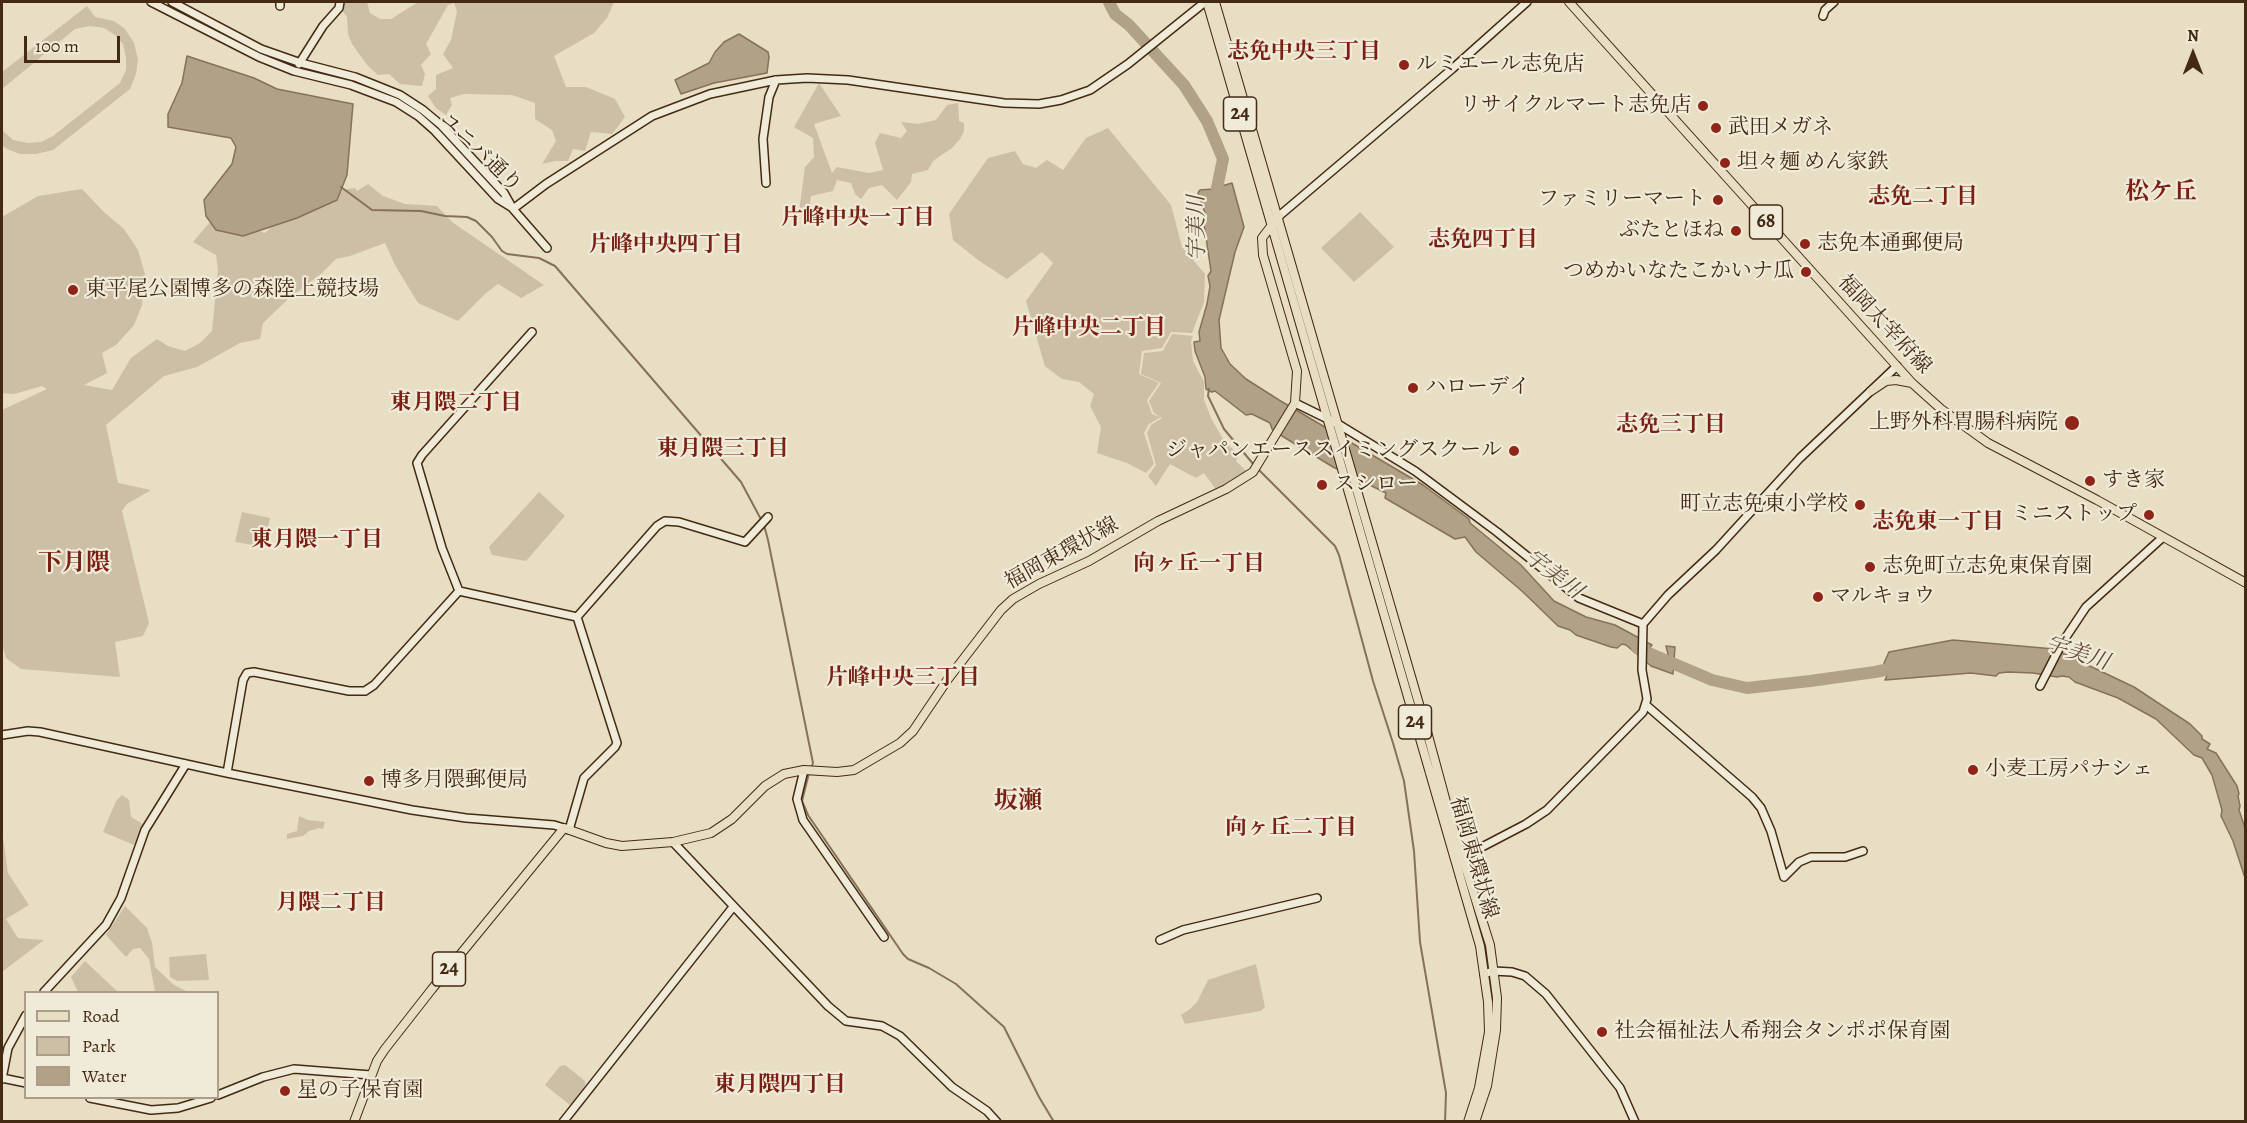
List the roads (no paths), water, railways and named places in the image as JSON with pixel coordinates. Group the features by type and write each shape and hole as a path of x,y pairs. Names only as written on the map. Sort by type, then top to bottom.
{"main road":[{"name":"24","path":"1206,2 1328,421"},
{"name":"24","path":"1215,2 1279,216 1338,426"},
{"name":"福岡太宰府線","path":"1569,2 1912,383 1949,416 1988,443 2097,500 2246,583"},
{"name":"福岡東環状線","path":"566,829 622,846 673,842 711,833 732,819 769,783 784,774 804,770 837,772 854,770 883,755 913,731 948,679 1001,610 1013,599 1089,561 1158,521 1233,485 1253,472 1294,405 1297,371 1263,255 1262,238 1279,216"},
{"path":"1871,391 1886,381 1912,383"},
{"name":"福岡東環状線","path":"1328,421 1480,946 1489,1032 1479,1088 1468,1122"},
{"name":"福岡東環状線","path":"1338,426 1452,824 1490,945 1497,998 1496,1030 1487,1086 1475,1122"},
{"name":"24","path":"354,1122 377,1061 432,988 566,829"}],"street":[{"name":"ユニバ通り","path":"151,2 259,57 294,70 351,85 396,102 418,116 435,131 498,199 513,208"},
{"name":"ユニバ通り","path":"172,2 261,49 301,63 370,82 400,95 441,125 504,193 513,208"},
{"path":"294,70 301,63 323,26 339,8 340,2"},
{"path":"548,248 513,208 652,116 710,94 776,80 807,78 848,80 1004,103 1039,104 1061,100 1090,90 1128,64 1206,2"},
{"path":"1279,216 1527,2"},
{"path":"1823,16 1825,10 1834,2"},
{"path":"766,183 763,139 769,97 776,80"},
{"path":"459,591 439,537 417,464 422,455 532,332"},
{"path":"1454,861 1526,824 1546,810 1643,712 1646,705 1641,665 1643,626 1668,595 1716,550 1800,458 1897,366"},
{"path":"1294,405 1338,426 1440,489 1579,598 1643,626"},
{"path":"577,617 657,526 665,521 679,522 745,542 768,517"},
{"path":"2040,686 2058,651 2086,607 2162,538"},
{"path":"459,591 577,617"},
{"path":"226,773 243,680 247,673 254,672 349,691 365,691 374,685 459,591"},
{"path":"2,735 28,731 40,732 226,773 435,814 554,825 566,829 584,778 615,747 616,743 577,617"},
{"path":"1646,705 1752,797 1766,819 1784,877 1799,862 1811,857 1845,857 1863,851"},
{"path":"47,991 106,925 121,898 145,830 186,764"},
{"path":"804,770 797,799 803,820 884,937"},
{"path":"673,842 828,1006 846,1021 882,1026 900,1036 952,1088 987,1112 997,1122"},
{"path":"1160,940 1183,930 1317,898"},
{"path":"563,1122 733,907"},
{"path":"1484,974 1493,971 1512,972 1525,976 1546,993 1620,1088 1635,1122"},
{"path":"24,1019 8,1048 2,1078 24,1083"},
{"path":"219,1095 272,1074 294,1069 371,1075"},
{"path":"95,1099 159,1110 178,1108 208,1099"}],"water":[{"path":"739,34 768,52 767,73 714,83 681,94 675,80 709,63 724,42"},
{"path":"187,56 254,78 277,89 353,104 347,175 337,200 297,218 243,236 216,230 206,216 204,200 232,164 236,147 231,138 168,127 168,114 182,83"},
{"path":"1232,183 1244,227 1235,252 1219,320 1221,348 1230,364 1246,379 1279,400 1423,485 1469,519 1470,523 1521,565 1554,601 1586,617 1615,625 1652,645 1648,650 1650,654 1663,660 1669,658 1666,646 1675,647 1673,674 1651,666 1626,645 1611,647 1558,626 1476,552 1465,537 1455,539 1385,498 1386,493 1333,467 1282,436 1272,429 1270,423 1252,414 1246,415 1215,391 1206,389 1205,377 1194,342 1200,341 1199,332 1207,304 1210,286 1208,276 1211,271 1203,218 1205,213 1198,193 1200,190"},
{"path":"1953,640 2054,649 2134,687 2190,724 2202,736 2202,739 2210,744 2207,749 2216,753 2237,786 2239,810 2245,828 2245,878 2233,841 2221,816 2222,810 2212,775 2202,758 2194,755 2156,719 2118,698 2075,682 2069,677 2033,673 2008,672 1999,673 1996,676 1971,673 1885,680 1889,671 1884,663 1889,652"}],"waterway":[{"name":"宇美川","path":"1109,2 1115,14 1129,25 1184,85 1207,121 1223,159 1217,188 1218,203"},
{"path":"341,187 372,210 421,211 445,216 467,217 476,221 507,254 539,258 555,266 741,482 764,525 768,540 813,763 811,768"},
{"path":"1209,389 1208,396 1224,429 1254,465"},
{"path":"1258,469 1335,546 1404,781 1414,851 1420,942 1446,1093 1445,1122"},
{"name":"宇美川","path":"1637,648 1712,680 1747,688 1875,672 1904,666"},
{"path":"809,773 802,801 808,815 903,954 908,959 956,984 1004,1027 1054,1122"}],"place":[{"name":"ルミエール志免店","path":"1404,65"},
{"name":"リサイクルマート志免店","path":"1703,106"},
{"name":"武田メガネ","path":"1716,128"},
{"name":"坦々麺 めん家鉄","path":"1725,163"},
{"name":"ファミリーマート","path":"1718,200"},
{"name":"ぶたとほね","path":"1736,231"},
{"name":"志免本通郵便局","path":"1805,244"},
{"name":"つめかいなたこかいナ瓜","path":"1806,272"},
{"name":"東平尾公園博多の森陸上競技場","path":"73,290"},
{"name":"ハローデイ","path":"1413,388"},
{"name":"上野外科胃腸科病院","path":"2072,423"},
{"name":"ジャパンエーススイミングスクール","path":"1514,451"},
{"name":"すき家","path":"2090,481"},
{"name":"スシロー","path":"1322,485"},
{"name":"町立志免東小学校","path":"1860,505"},
{"name":"ミニストップ","path":"2149,515"},
{"name":"志免町立志免東保育園","path":"1870,567"},
{"name":"マルキョウ","path":"1818,597"},
{"name":"小麦工房パナシェ","path":"1973,770"},
{"name":"博多月隈郵便局","path":"369,781"},
{"name":"社会福祉法人希翔会タンポポ保育園","path":"1602,1032"},
{"name":"星の子保育園","path":"285,1091"}],"district":[{"name":"志免中央三丁目","path":"1304,53"},
{"name":"松ケ丘","path":"2161,193"},
{"name":"志免二丁目","path":"1923,198"},
{"name":"片峰中央一丁目","path":"858,219"},
{"name":"志免四丁目","path":"1483,241"},
{"name":"片峰中央四丁目","path":"666,246"},
{"name":"片峰中央二丁目","path":"1089,329"},
{"name":"東月隈二丁目","path":"456,404"},
{"name":"志免三丁目","path":"1671,426"},
{"name":"東月隈三丁目","path":"723,450"},
{"name":"志免東一丁目","path":"1938,523"},
{"name":"東月隈一丁目","path":"317,541"},
{"name":"下月隈","path":"74,564"},
{"name":"向ヶ丘一丁目","path":"1199,565"},
{"name":"片峰中央三丁目","path":"903,679"},
{"name":"坂瀬","path":"1018,802"},
{"name":"向ヶ丘二丁目","path":"1291,829"},
{"name":"月隈二丁目","path":"331,904"},
{"name":"東月隈四丁目","path":"780,1086"}]}
